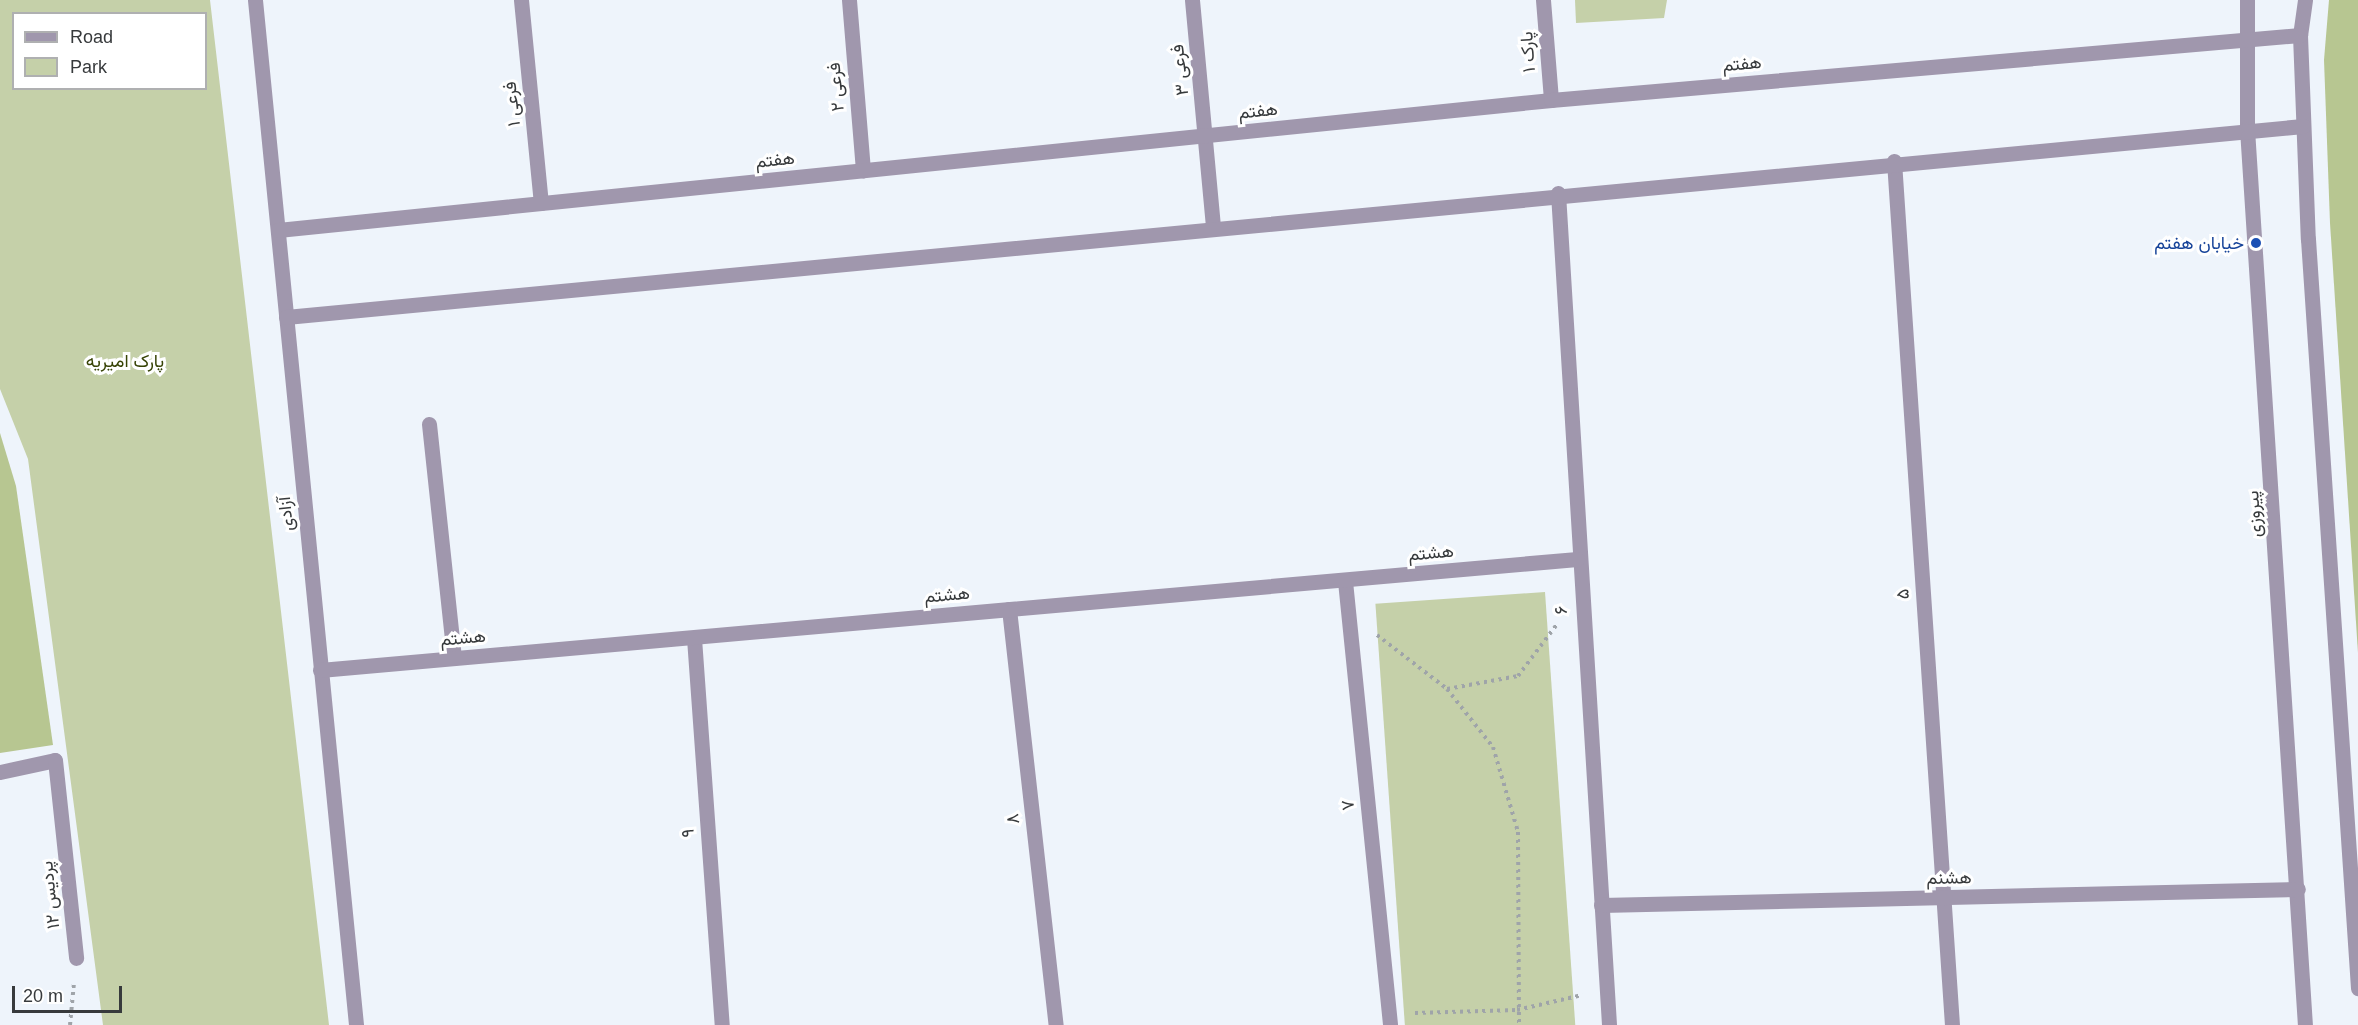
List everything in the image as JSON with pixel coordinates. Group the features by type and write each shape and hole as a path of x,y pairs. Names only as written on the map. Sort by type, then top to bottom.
{"street":[{"name":"آزادی","path":"255,0 356,1025"},
{"name":"فرعی ۱","path":"521,0 541,203"},
{"name":"فرعی ۲","path":"849,0 863,170"},
{"name":"فرعی ۳","path":"1192,0 1213,227"},
{"name":"پارک ۱","path":"1543,0 1551,100"},
{"name":"پیروزی","path":"2247,0 2243,39 2247,129 2305,1025"},
{"path":"2304,0 2300,35 2303,126 2358,988"},
{"name":"هفتم","path":"278,230 1551,100 2300,35"},
{"path":"286,317 1894,161 2303,126"},
{"name":"۵","path":"1894,161 1952,1025"},
{"name":"۶","path":"1558,193 1577,559 1609,1025"},
{"path":"429,424 454,658"},
{"name":"هشتم","path":"320,670 1577,559"},
{"name":"۷","path":"1345,581 1389,1019"},
{"name":"۸","path":"1009,609 1056,1025"},
{"name":"۹","path":"694,638 722,1025"},
{"name":"پردیس ۱۲","path":"0,772 55,760 76,958"},
{"name":"هشنم","path":"1601,905 2298,889"}],"path":[{"path":"1447,689 1518,676 1580,594"},
{"path":"1348,613 1447,689 1493,747 1518,832 1517,1010 1519,1025"},
{"path":"70,1025 76,958"},
{"path":"1389,1019 1517,1010 1607,990"}],"green space":[{"name":"پارک امیریه","path":"0,0 210,0 329,1025 103,1025 28,459 0,389"},
{"path":"1575,0 1667,0 1664,18 1576,23"},
{"path":"2329,0 2358,0 2358,653 2330,223 2324,60"},
{"path":"0,433 16,486 53,745 0,753"},
{"path":"1545,592 1575,1025 1405,1025 1375,604"}],"place":[{"name":"خیابان هفتم","path":"2256,243"}]}
